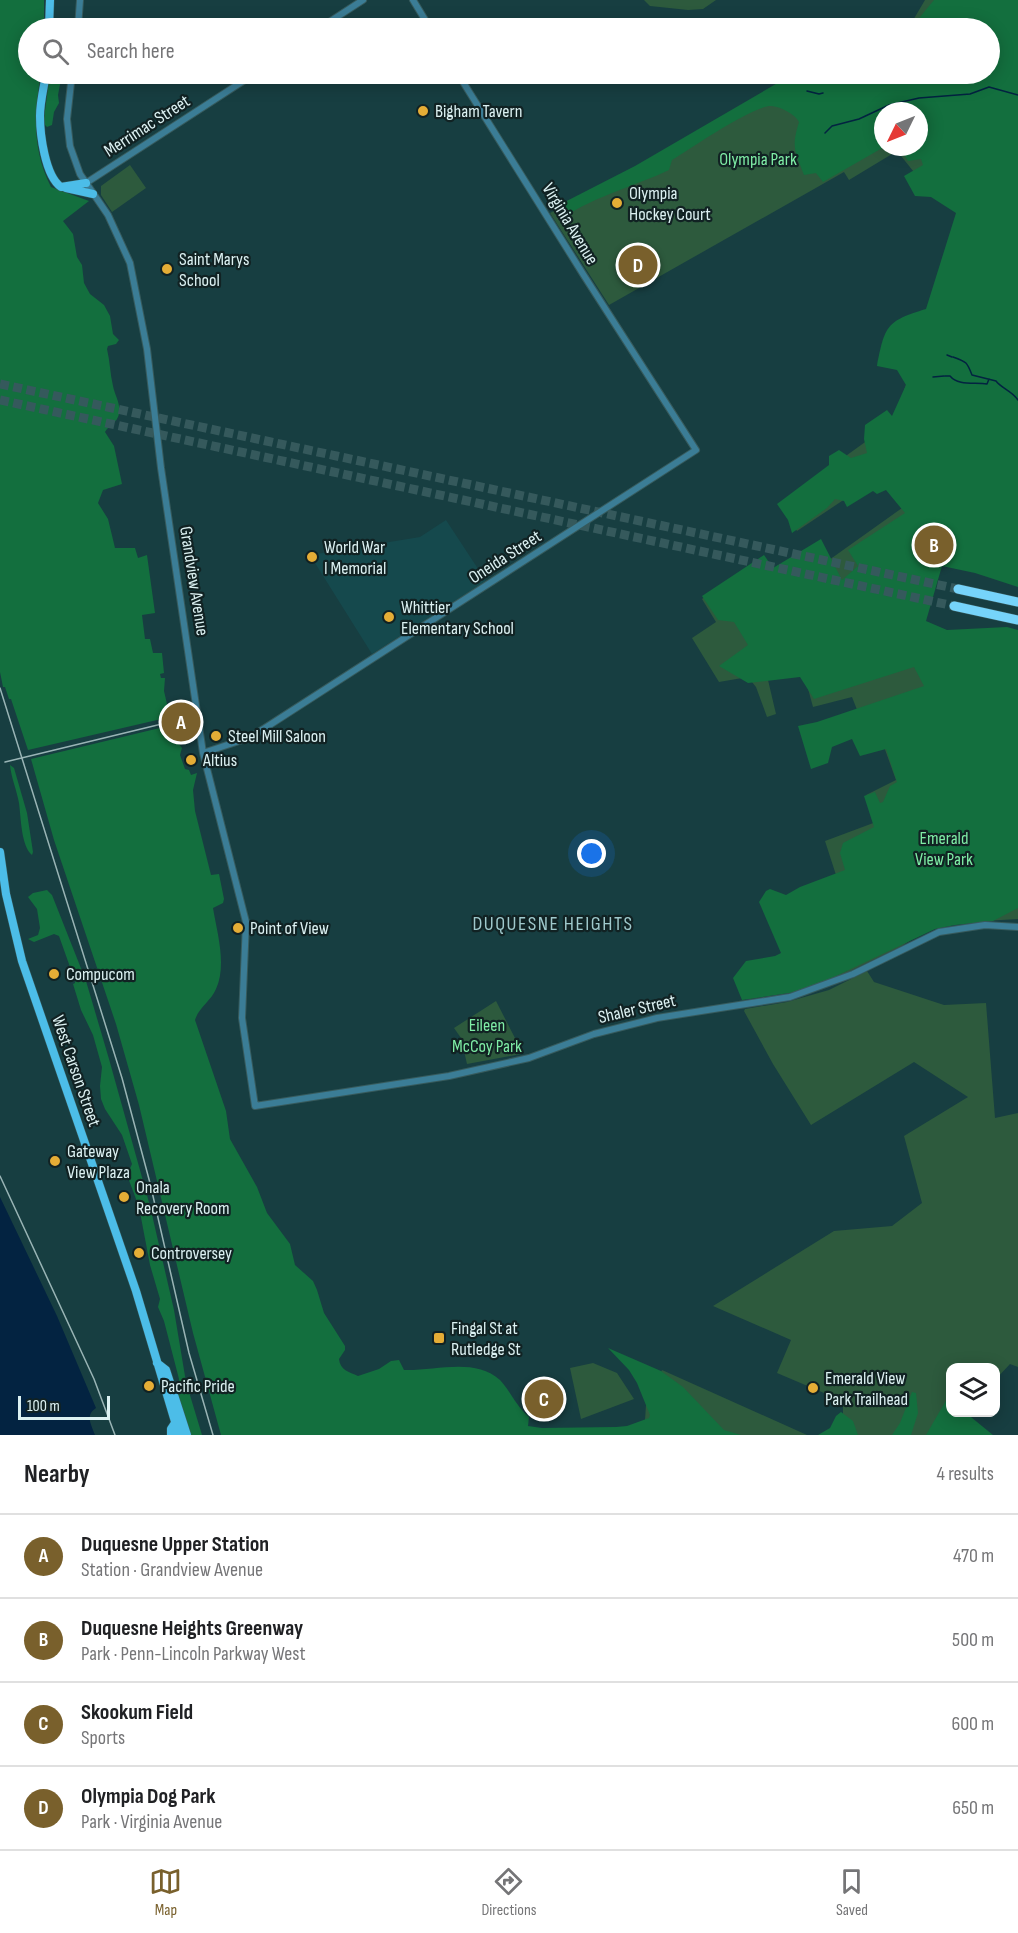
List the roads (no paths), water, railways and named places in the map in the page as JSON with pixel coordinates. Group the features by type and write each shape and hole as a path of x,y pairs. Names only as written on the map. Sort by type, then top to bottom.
{"highway":[{"path":"958,589 1018,602"},
{"path":"954,606 1018,620"}],"main road":[{"path":"49,18 50,0"},
{"path":"45,84 40,116 42,142 48,166 58,185 93,194"},
{"path":"64,188 86,183"},
{"name":"West Carson Street","path":"0,852 6,894 22,961 136,1291 178,1435"},
{"path":"157,1362 165,1370 187,1435"},
{"path":"171,1435 171,1429 175,1423"}],"street":[{"path":"79,18 80,0"},
{"path":"335,18 363,0"},
{"path":"413,0 424,18"},
{"name":"Grandview Avenue","path":"71,84 67,132 73,156 86,183 120,237 130,263 147,349 161,468 203,753 246,922 242,1018 255,1106"},
{"name":"Merrimac Street","path":"86,183 239,84"},
{"name":"Virginia Avenue","path":"464,84 571,256 696,450"},
{"name":"Oneida Street","path":"203,753 251,737 696,450"},
{"name":"Shaler Street","path":"255,1106 423,1082 529,1058 594,1034 657,1018 790,997 869,967 939,932 985,926 1018,927"}],"waterway":[{"path":"825,133 832,126 859,119 889,105 919,98 970,94 989,87 1018,95"},
{"path":"807,91 823,93"},
{"path":"947,355 952,357"},
{"path":"953,357 966,363 972,375 996,381 1018,400"},
{"path":"933,377 944,376"},
{"path":"945,376 967,383 987,384 989,379"}],"tunnel":[{"path":"0,384 958,589"},
{"path":"0,400 954,606"}],"railway":[{"path":"0,688 122,1078 150,1183 189,1353 213,1435"},
{"path":"5,762 174,721"},
{"path":"0,1176 94,1379 115,1435"}],"place":[{"name":"Bigham Tavern","path":"423,111"},
{"name":"Olympia Hockey Court","path":"617,203"},
{"name":"Olympia Dog Park","path":"638,265"},
{"name":"Saint Marys School","path":"167,269"},
{"name":"Duquesne Heights Greenway","path":"934,545"},
{"name":"World War I Memorial","path":"312,557"},
{"name":"Whittier Elementary School","path":"389,617"},
{"name":"Duquesne Upper Station","path":"181,722"},
{"name":"Steel Mill Saloon","path":"216,736"},
{"name":"Altius","path":"191,760"},
{"name":"Point of View","path":"238,928"},
{"name":"Compucom","path":"54,974"},
{"name":"Gateway View Plaza","path":"55,1161"},
{"name":"Onala Recovery Room","path":"124,1197"},
{"name":"Controversey","path":"139,1253"},
{"name":"Fingal St at Rutledge St","path":"439,1338"},
{"name":"Pacific Pride","path":"149,1386"},
{"name":"Emerald View Park Trailhead","path":"813,1388"},
{"name":"Skookum Field","path":"544,1399"}],"district":[{"name":"DUQUESNE HEIGHTS","path":"553,924"}],"park label":[{"name":"Olympia Park","path":"758,159"},
{"name":"Emerald View Park","path":"944,848"},
{"name":"Eileen McCoy Park","path":"487,1035"}]}
